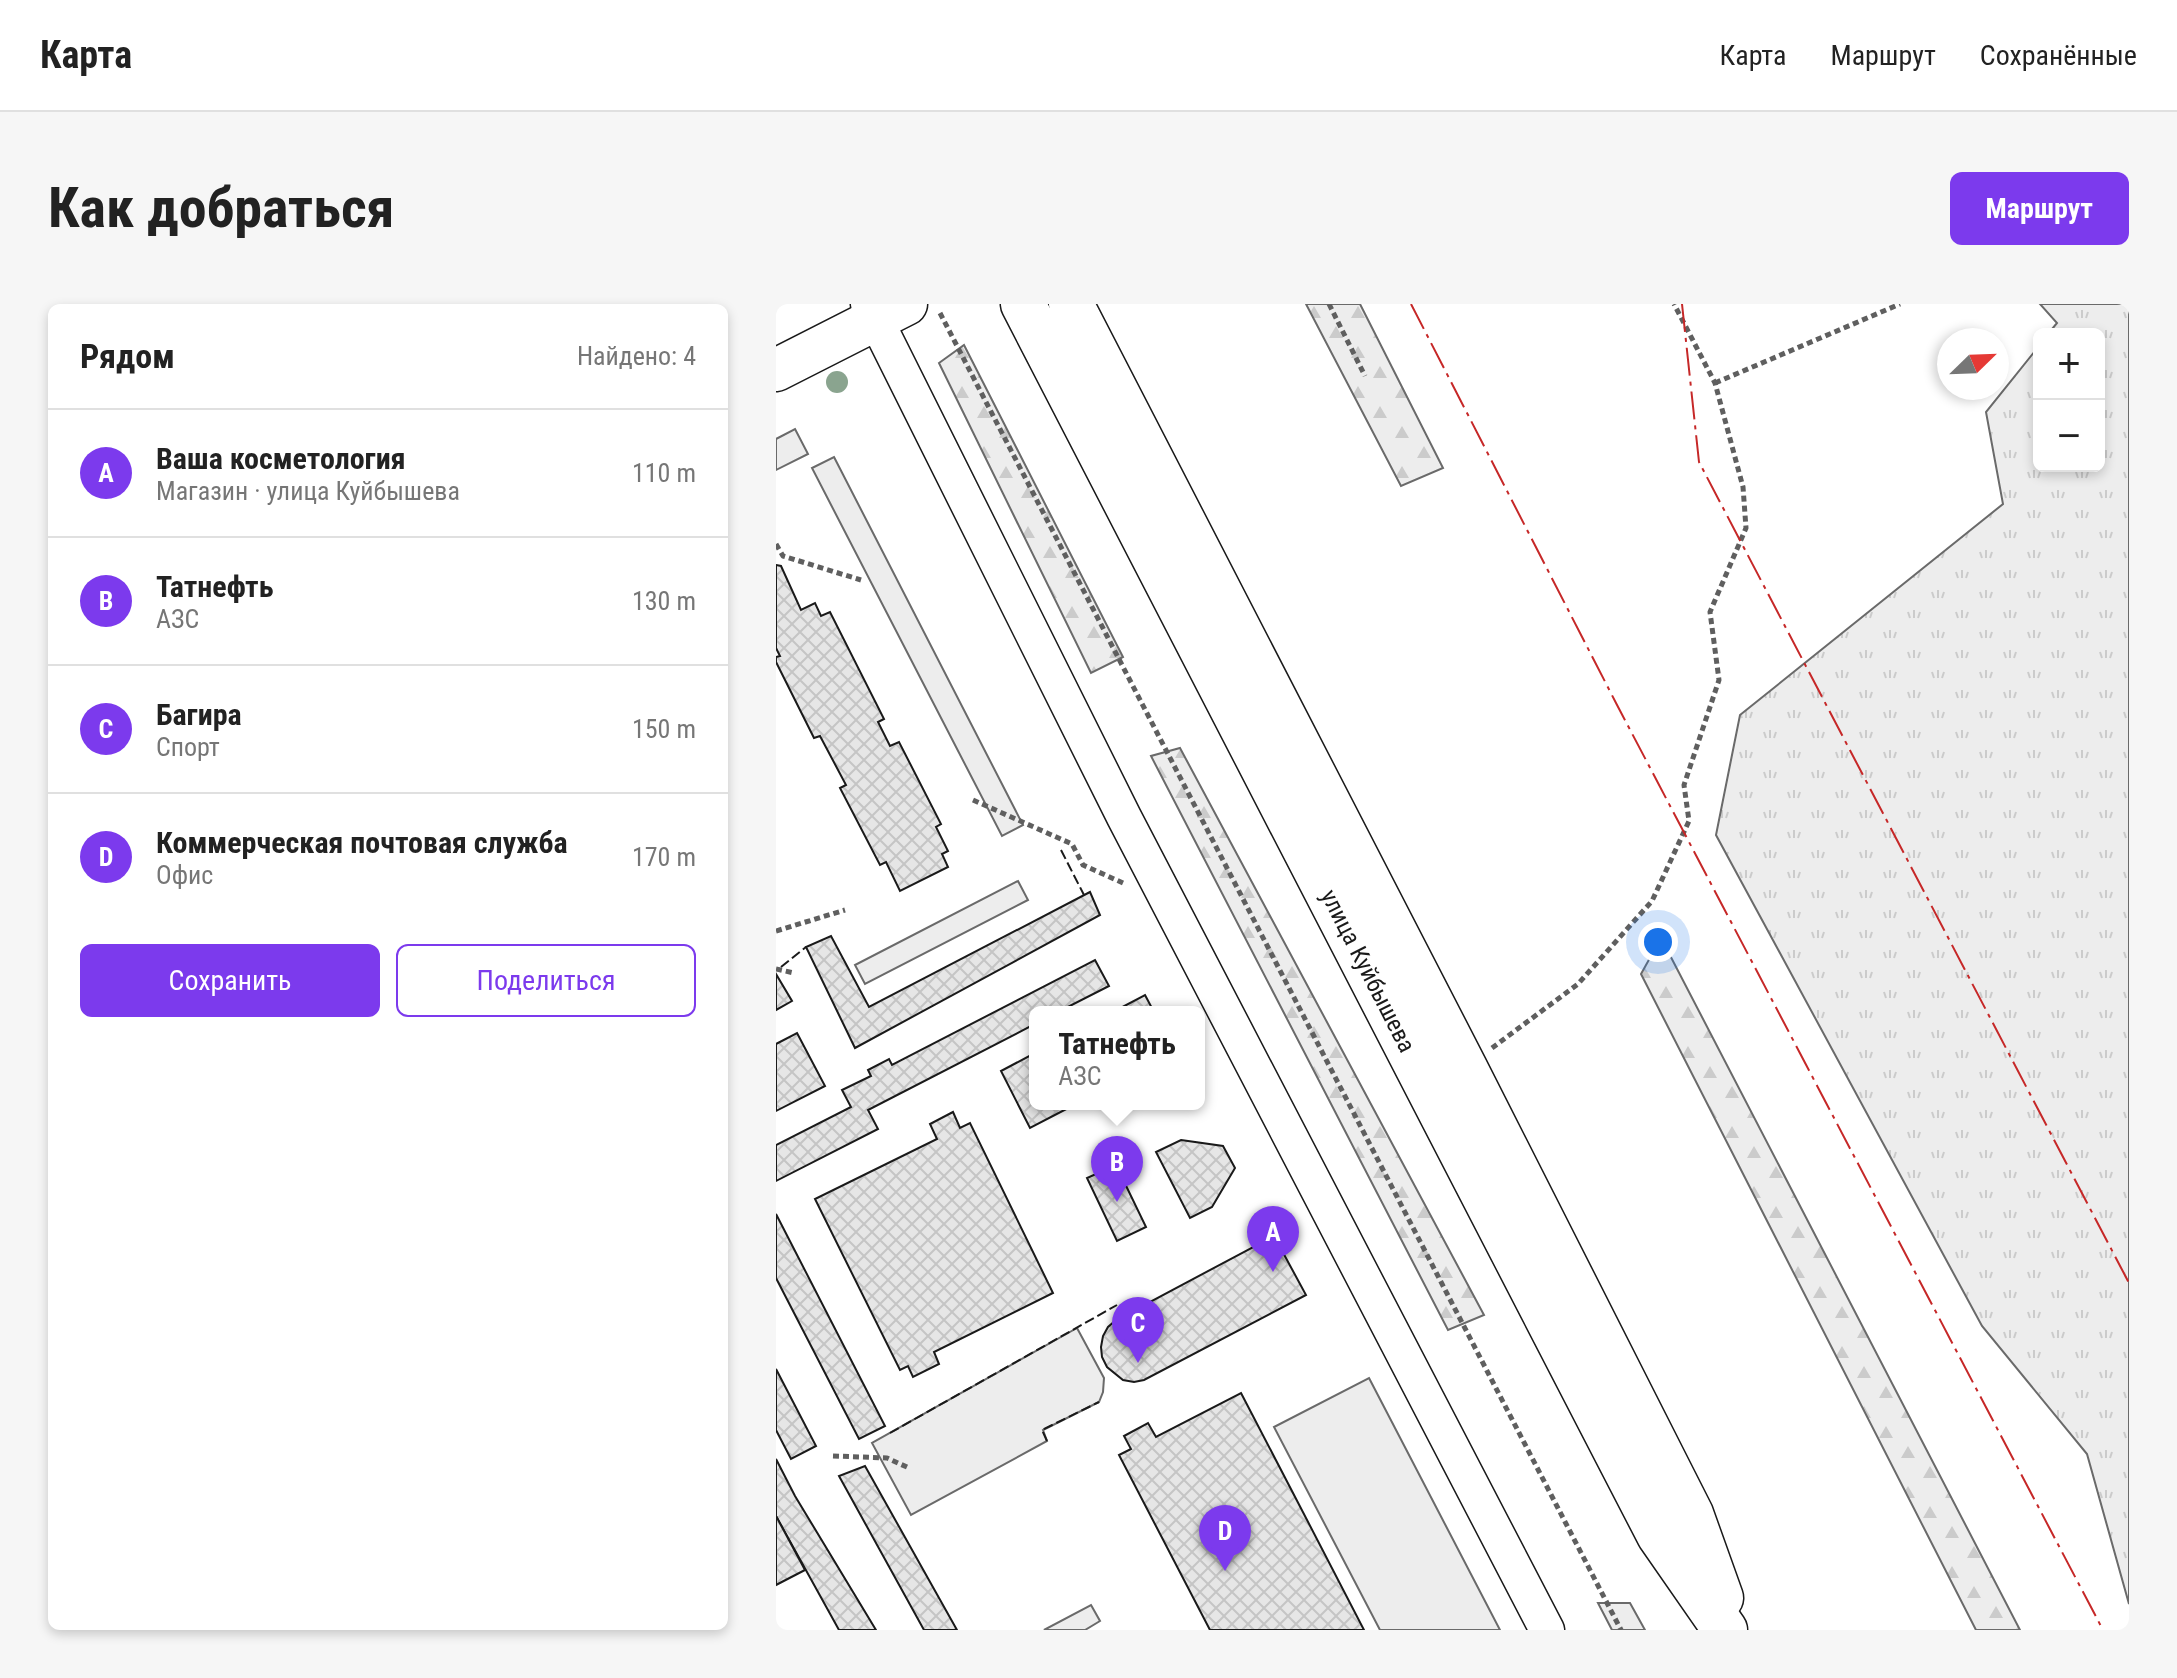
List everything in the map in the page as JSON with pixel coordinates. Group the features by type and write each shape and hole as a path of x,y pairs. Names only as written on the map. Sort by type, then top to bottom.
{"highway":[{"name":"улица Куйбышева","path":"1023,304 1659,1535 1725,1630"},
{"name":"улица Куйбышева","path":"1071,304 1691,1514 1733,1630"}],"main road":[{"path":"776,370 883,309"}],"street":[{"path":"883,309 1116,803 1547,1630"}],"path":[{"path":"935,304 1621,1630"},
{"path":"1329,304 1365,376"},
{"path":"1465,1068 1578,984 1652,901 1689,821 1684,785 1719,680 1710,612 1746,528 1743,487 1715,383 1674,304"},
{"path":"1715,383 1900,304"},
{"path":"776,544 783,556 861,580"},
{"path":"973,800 1072,844 1083,865 1171,907"},
{"path":"776,931 845,910"},
{"path":"777,967 794,973"},
{"path":"833,1456 887,1458 909,1468"}],"green space":[{"path":"1306,304 1360,304 1443,468 1401,486"},
{"path":"2040,304 2129,304 2129,1604 2087,1454 1982,1326 1716,835 1740,715 2003,504 1986,412 1996,400 2009,400 2009,383 2033,353 2033,472 2105,472 2105,328 2053,328 2057,323"},
{"path":"964,345 1123,657 1091,673 939,363"},
{"path":"1180,748 1484,1315 1448,1330 1151,756"},
{"path":"1661,938 2020,1630 1976,1630 1641,974"},
{"path":"1598,1603 1630,1603 1645,1630 1612,1630"}],"shaded area":[{"path":"795,429 808,454 776,470 776,439"},
{"path":"834,457 1023,825 1002,836 812,468"},
{"path":"1018,881 1028,900 865,984 855,965"},
{"path":"1077,1328 1104,1378 1099,1402 1043,1430 1047,1441 911,1515 872,1443"},
{"path":"1369,1378 1500,1630 1380,1630 1274,1427"},
{"path":"1091,1605 1100,1621 1085,1630 1044,1630"}],"building":[{"path":"776,565 781,566 801,610 815,603 821,616 830,612 884,719 878,722 890,746 899,742 941,824 936,827 948,851 942,854 948,867 900,891 886,862 880,865 840,788 846,785 820,736 814,738 776,662 776,657 780,656 776,648"},
{"path":"1090,892 1100,915 855,1048 806,947 831,936 869,1007"},
{"path":"1095,960 1109,986 1070,1006 1029,1006 1029,1027 868,1110 878,1129 776,1181 776,1145 851,1107 842,1090 871,1076 868,1070 889,1059 892,1065"},
{"path":"776,974 792,1001 776,1010"},
{"path":"1145,995 1151,1006 1124,1006"},
{"path":"797,1033 825,1086 776,1111 776,1044"},
{"path":"1029,1056 1029,1110 1064,1110 1030,1128 1001,1071"},
{"path":"953,1112 960,1128 970,1123 1053,1293 934,1352 939,1364 913,1377 908,1366 900,1370 815,1199 937,1139 930,1124"},
{"path":"1181,1140 1223,1146 1235,1168 1212,1207 1190,1218 1156,1152"},
{"path":"1116,1165 1146,1227 1117,1241 1087,1178"},
{"path":"776,1214 885,1426 859,1439 776,1278"},
{"path":"1274,1236 1306,1295 1144,1380 1123,1380 1107,1367 1102,1357 1103,1336 1116,1320"},
{"path":"776,1369 816,1446 791,1459 776,1430"},
{"path":"1241,1393 1364,1630 1210,1630 1119,1455 1131,1449 1124,1436 1148,1423 1156,1437"},
{"path":"776,1459 876,1630 839,1630 776,1516"},
{"path":"865,1466 957,1630 924,1630 839,1476"},
{"path":"776,1516 805,1570 776,1585"}],"fence":[{"path":"1061,850 1084,895"},
{"path":"781,967 806,947"},
{"path":"890,1433 1117,1305"},
{"path":"1047,1441 1042,1430 1099,1402"}],"power":[{"path":"1411,304 1616,703 2103,1630"},
{"path":"1682,304 1699,462 2129,1283"}],"place":[{"name":"Татнефть","path":"1117,1202"},
{"name":"Ваша косметология","path":"1273,1272"},
{"name":"Багира","path":"1138,1363"},
{"name":"Коммерческая почтовая служба","path":"1225,1571"}]}
